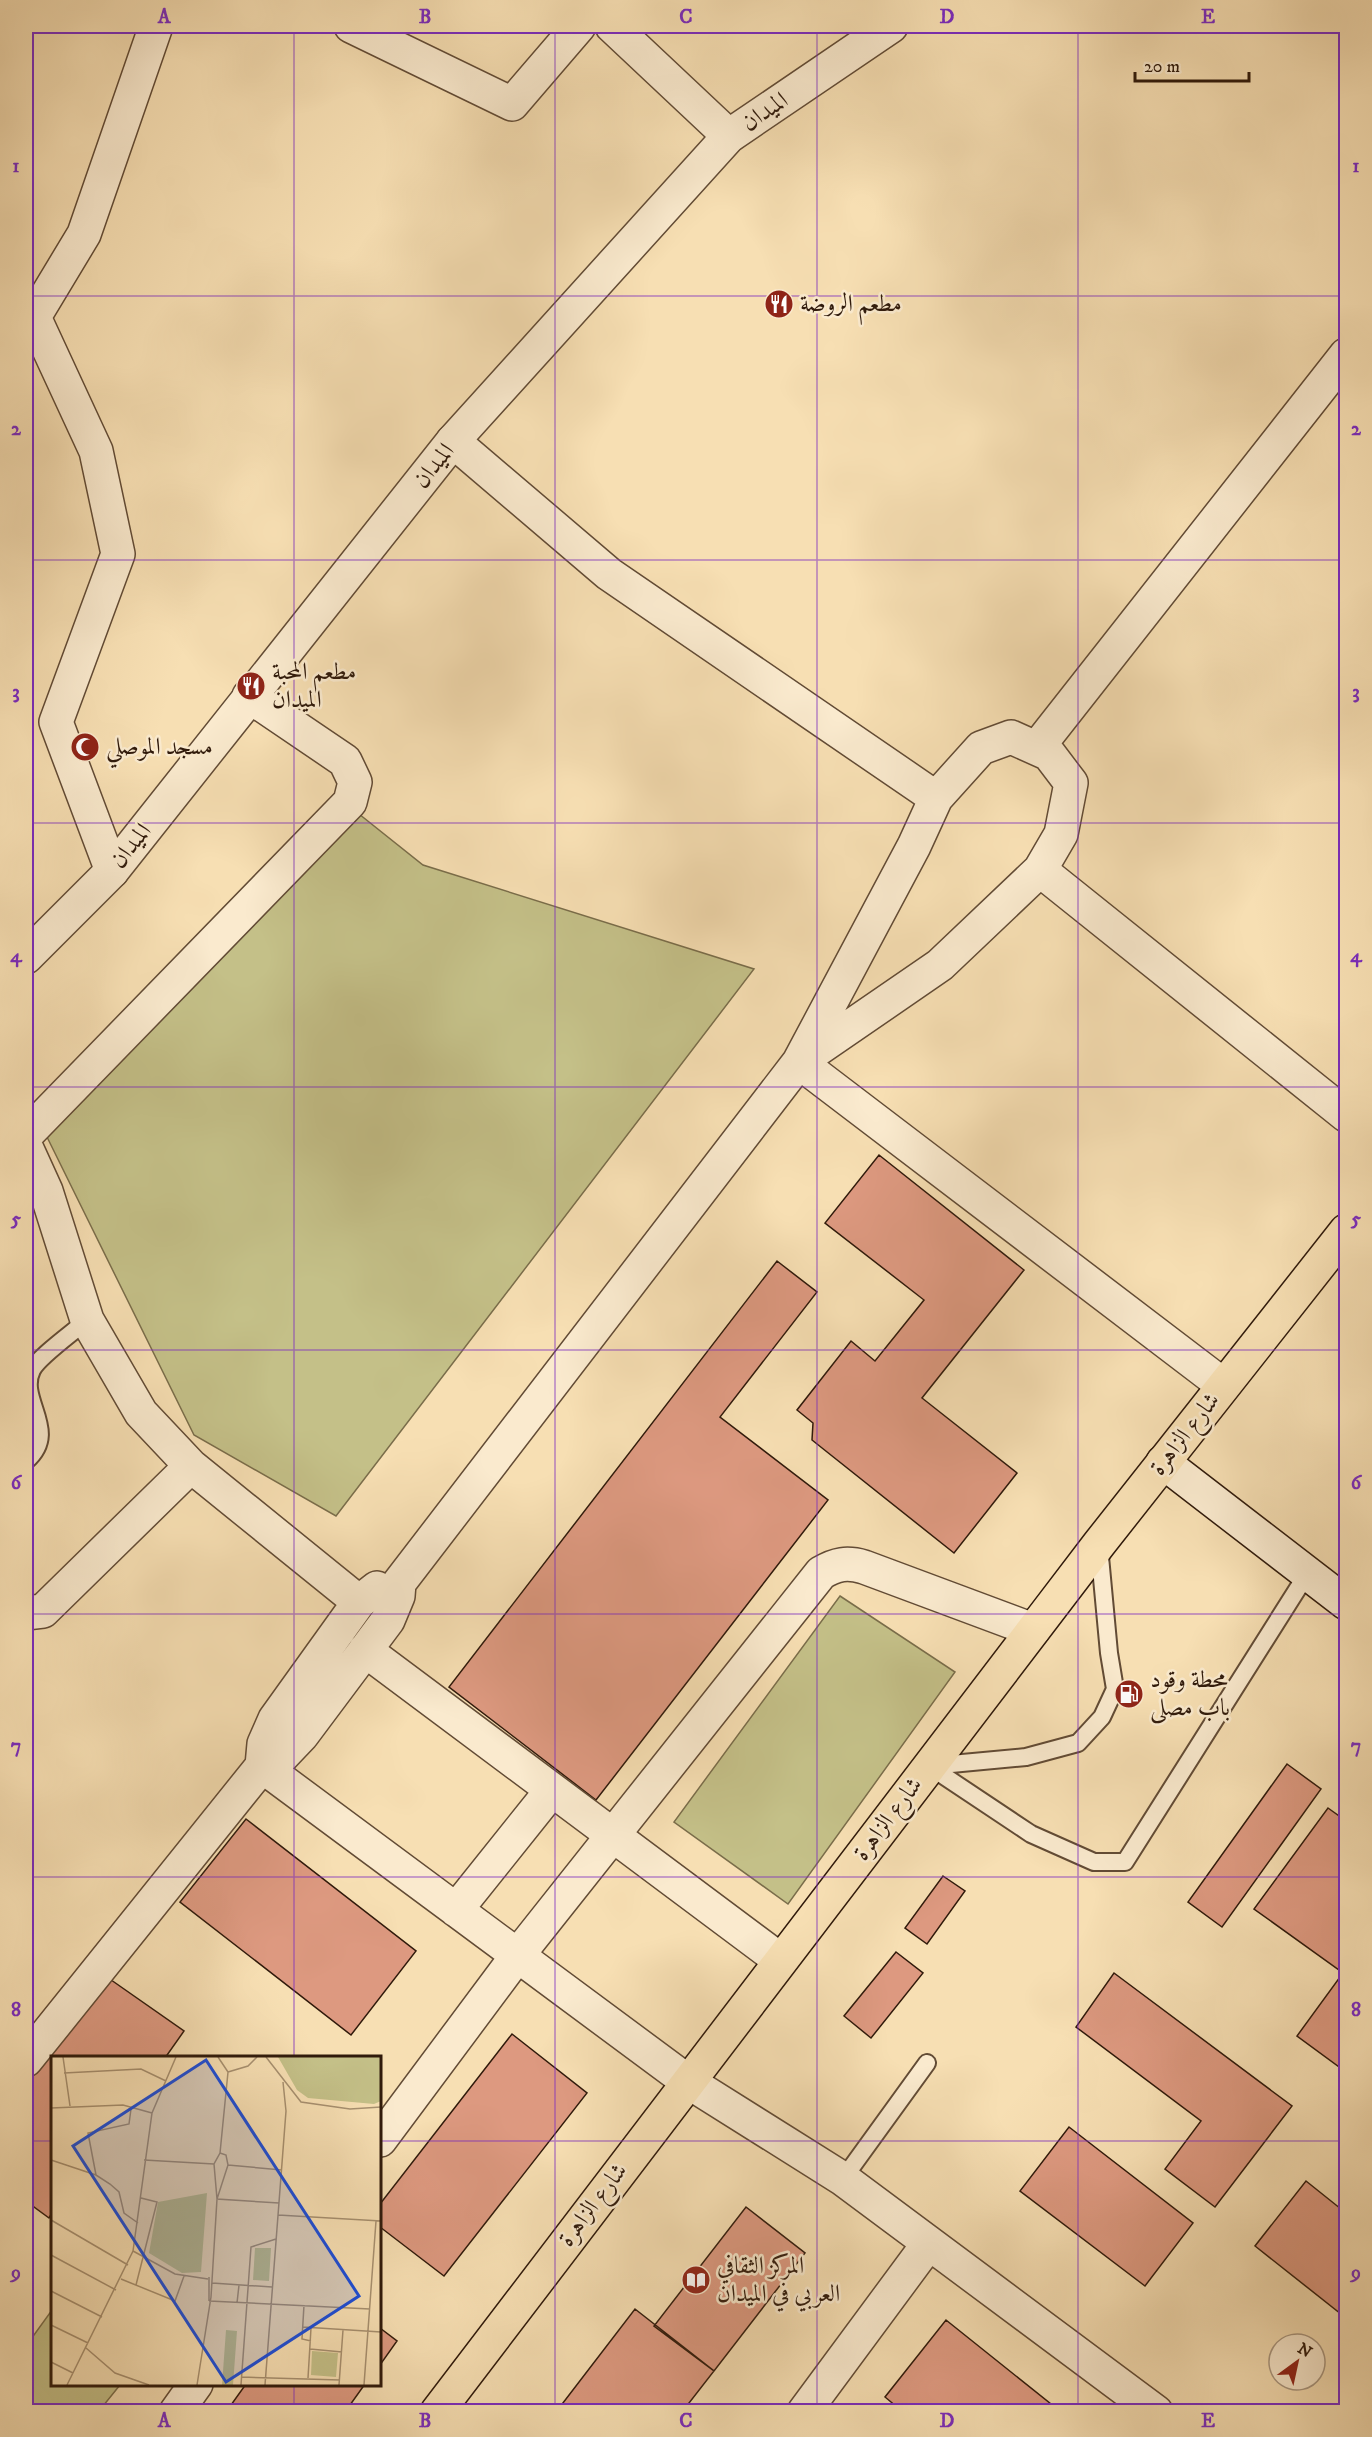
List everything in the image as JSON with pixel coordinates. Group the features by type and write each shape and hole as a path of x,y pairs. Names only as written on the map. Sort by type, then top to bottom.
{"main road":[{"name":"شارع الزاهرة","path":"437,2412 687,2081 1099,1544 1347,1231"}],"street":[{"path":"111,871 56,722 118,554 96,451 30,311 84,234 156,26"},
{"path":"351,26 512,104 579,26"},
{"path":"612,26 729,136"},
{"name":"الميدان","path":"26,957 111,871 453,441 729,136 891,26"},
{"path":"1037,748 1347,355"},
{"path":"453,441 609,574 936,798"},
{"path":"26,1135 350,802 355,782 345,761 249,696"},
{"path":"26,2060 262,1766 293,1746 395,1607 399,1583 799,1062 915,846 936,798 981,748 1011,737 1049,754 1071,783 1061,834 1040,870 940,965 799,1062"},
{"path":"1040,870 1347,1115"},
{"path":"799,1062 1223,1385"},
{"path":"26,1147 46,1191 87,1320 141,1413 191,1466 359,1602"},
{"path":"1163,1462 1347,1603"},
{"path":"26,1613 43,1611 191,1466"},
{"path":"381,2139 518,1956 820,1573 834,1565 849,1563 864,1567 1033,1630"},
{"path":"262,1766 264,1744 275,1719 359,1602 377,1588 399,1583"},
{"path":"365,1650 780,1960"},
{"path":"262,1766 687,2081 843,2179 1156,2412"},
{"path":"456,1910 552,1790"},
{"path":"817,2407 929,2243"},
{"path":"176,2412 195,2386"}],"lane":[{"path":"26,1461 32,1455 40,1438 29,1382 32,1370 87,1320"},
{"path":"929,1766 1026,1757 1078,1743 1102,1717 1115,1689 1109,1653 1099,1544"},
{"path":"929,1766 1031,1834 1094,1862 1125,1862 1307,1574"},
{"path":"843,2179 927,2063"}],"shaded area":[{"path":"354,810 423,865 754,969 336,1516 194,1435 46,1135"},
{"path":"840,1596 955,1672 788,1904 674,1822"},
{"path":"51,2311 51,2386 119,2386 99,2411 26,2411 26,2346"}],"building":[{"path":"879,1155 1024,1270 922,1398 1017,1473 954,1553 812,1440 813,1423 797,1410 851,1341 875,1361 924,1300 825,1223"},
{"path":"777,1261 817,1292 720,1417 828,1500 596,1800 449,1687"},
{"path":"1287,1764 1321,1789 1222,1927 1188,1902"},
{"path":"1328,1808 1346,1821 1346,2072 1297,2036 1343,1973 1254,1909"},
{"path":"246,1819 416,1951 351,2035 180,1902"},
{"path":"943,1876 965,1891 927,1944 905,1928"},
{"path":"896,1952 923,1973 871,2038 844,2016"},
{"path":"1114,1973 1292,2106 1215,2207 1165,2169 1201,2121 1076,2027"},
{"path":"104,1975 184,2031 166,2056 51,2056 51,2215 49,2218 26,2201 26,2084"},
{"path":"512,2034 587,2093 444,2276 381,2228 381,2203"},
{"path":"1069,2127 1193,2223 1145,2286 1020,2191"},
{"path":"1306,2181 1346,2213 1346,2318 1255,2246"},
{"path":"746,2207 805,2253 714,2371 654,2326"},
{"path":"635,2309 714,2371 682,2412 556,2412"},
{"path":"946,2320 1061,2412 903,2412 885,2397"},
{"path":"381,2329 397,2341 381,2364"},
{"path":"245,2386 364,2386 345,2412 226,2412"}],"place":[{"name":"مطعم الروضة","path":"779,304"},
{"name":"مطعم المحبة الميدان","path":"251,686"},
{"name":"مسجد الموصلي","path":"85,747"},
{"name":"محطة وقود باب مصلى","path":"1129,1694"},
{"name":"المركز الثقافي العربي في الميدان","path":"696,2280"}]}
